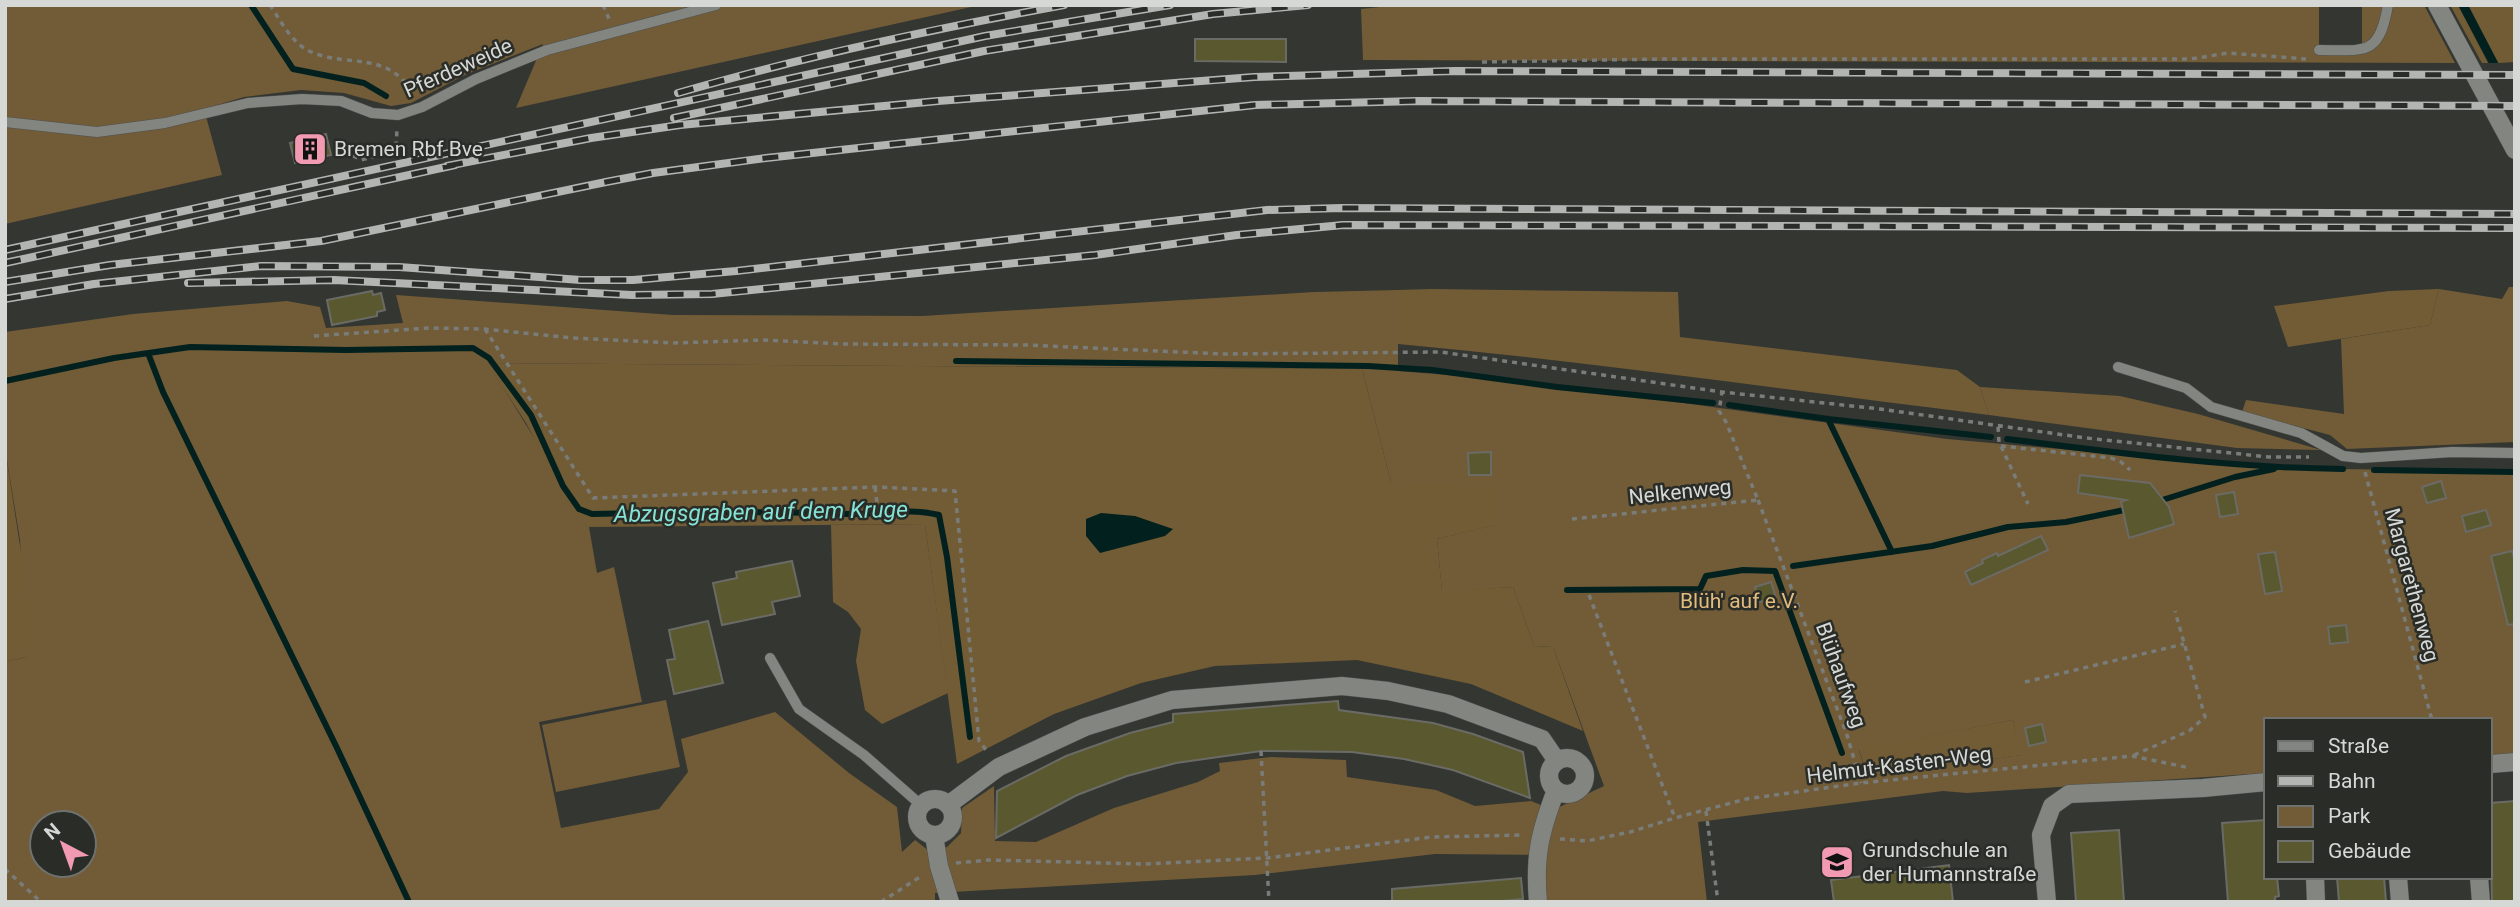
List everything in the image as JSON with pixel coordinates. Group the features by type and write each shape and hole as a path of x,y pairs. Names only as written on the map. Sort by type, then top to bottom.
{"street":[{"path":"2437,5 2515,150"},
{"path":"948,805 999,767 1085,727 1172,700 1342,686 1388,691 1448,704 1542,739 1557,761"},
{"path":"1570,758 1577,761 1585,774 1584,781 1575,792 1556,790 1552,785 1549,772 1557,761 1570,758"},
{"path":"2492,764 2515,762"},
{"path":"2047,902 2041,835 2052,806 2068,794 2264,782"},
{"path":"1538,902 1535,871 1539,838 1556,790"},
{"path":"937,799 948,805 952,817 947,830 934,835 918,824 921,805 925,801 937,799"},
{"path":"934,835 939,866 950,902"},
{"path":"2315,879 2316,902"},
{"path":"2398,879 2400,902"},
{"path":"2479,879 2481,902"}],"lane":[{"name":"Pferdeweide","path":"5,122 97,132 165,124 248,103 302,99 341,102 372,113 398,115 422,107 476,79 547,50 716,5"},
{"path":"2319,50 2362,50 2377,42 2384,28 2388,5"},
{"path":"2118,367 2186,388 2211,407 2301,433 2343,456 2361,458 2452,452 2515,453"},
{"path":"770,658 799,709 864,755 921,805"}],"path":[{"path":"270,5 302,46 310,51 381,64 405,82 422,107"},
{"path":"1482,62 1660,59 2191,60 2228,53 2306,59 2319,50"},
{"path":"344,151 361,160 386,156 396,151 398,115"},
{"path":"314,336 429,328 485,329 572,338 672,343 762,340 843,344 1026,345 1224,354 1440,352 1722,392 1880,409 1998,427 2269,457 2343,456"},
{"path":"485,329 593,498 875,487 955,491 979,741"},
{"name":"Nelkenweg","path":"1572,519 1758,500 1719,411 1722,392"},
{"path":"1998,427 2001,446 2028,504"},
{"path":"2001,446 2111,458 2130,470"},
{"name":"Margarethenweg","path":"2361,458 2431,718"},
{"path":"875,487 879,520"},
{"name":"Blühaufweg","path":"1758,500 1833,697 1861,783"},
{"path":"1589,595 1675,818"},
{"path":"2132,756 2189,731 2205,717 2175,611"},
{"path":"2025,682 2184,644"},
{"path":"1261,751 1269,902"},
{"name":"Helmut-Kasten-Weg","path":"939,866 989,860 1144,864 1267,858 1432,837 1518,834 1587,841 1630,832 1746,799 1861,783 2132,756 2194,768"},
{"path":"1706,811 1717,902"},
{"path":"881,902 939,866"},
{"path":"5,869 41,902"}],"green space":[{"path":"5,5 980,5 516,108 543,44 467,74 411,103 391,106 344,93 301,90 244,97 204,109 222,175 5,224"},
{"path":"1399,5 2319,5 2319,50 2362,49 2362,5 2424,5 2455,63 1363,60 1361,9"},
{"path":"2509,287 2515,287 2515,442 2347,449 2330,435 2242,412 2246,400 2344,414 2341,339 2430,325 2439,289 2502,299"},
{"name":"Blüh' auf e.V.","path":"1398,290 1398,371 1522,381 1947,439 2275,468 2483,471 2515,475 2515,755 2492,757 2492,718 2264,718 2264,773 1967,793 1943,791 1698,822 1707,902 1543,902 1544,855 1435,854 1255,875 935,893 935,902 5,902 5,662 26,657 20,540 5,448 5,332 133,314 287,301 320,307 326,328 403,323 396,295 673,315 922,316 1314,292","holes":["488,363 1362,369 1391,482 1498,524 1437,539 1442,592 1513,587 1534,646 1553,647 1604,786 1553,810 1531,801 1475,806 1436,790 1347,777 1346,760 1271,757 1219,763 1220,771 1198,782 1114,808 1036,842 995,841 994,786 962,808 961,833 947,847 929,851 915,840 902,852 897,807 849,773 775,712 681,739 688,772 659,809 561,828 539,722 642,702 614,567 597,573 589,527","2013,720 2021,755 1867,776 1859,750"]},
{"path":"1980,387 2120,396 2198,414 2321,450 2237,448 1989,415"},
{"path":"925,524 948,693 882,724 865,710 856,661 861,629 848,612 833,602 831,525"},
{"path":"666,700 680,767 556,792 542,725"}],"shaded area":[{"path":"2450,5 2458,5 2488,63 2482,63"},
{"path":"2468,5 2515,5 2515,62 2498,63"},
{"path":"2439,289 2430,325 2288,347 2274,306 2389,291"},
{"path":"1398,290 1678,292 1680,337 1957,370 1980,387 1989,415 1620,368 1398,344"},
{"path":"487,363 1362,369 1391,482 1494,488 1499,524 1437,539 1442,591 1513,587 1534,646 1553,647 1583,731 1471,684 1357,660 1215,666 1141,683 1054,714 957,764 925,524 589,527 577,518 526,423"},
{"path":"5,448 35,644 26,657 5,662"},
{"path":"2013,720 2022,755 1867,776 1859,749"}],"water":[{"path":"2458,5 2468,5 2515,95 2515,112"},
{"path":"1101,513 1135,516 1173,529 1165,536 1100,553 1086,536 1086,519"}],"pier":[{"path":"2484,63 2502,63 2515,87 2515,116"}],"building":[{"path":"1195,39 1286,39 1286,62 1195,61"},
{"name":"Bremen Rbf Bve","path":"326,134 331,155 295,163 290,143"},
{"path":"372,291 373,295 381,293 385,310 377,312 377,316 332,325 327,300"},
{"path":"1491,452 1491,475 1469,475 1468,453"},
{"path":"2080,475 2150,483 2169,507 2174,524 2129,538 2121,502 2126,500 2078,493"},
{"path":"2441,481 2446,498 2427,503 2422,487"},
{"path":"2234,492 2238,514 2220,517 2216,495"},
{"path":"2486,510 2491,525 2466,532 2462,516"},
{"path":"2041,536 2048,550 1971,585 1965,572 1983,563 1982,560 1997,553 1998,556"},
{"path":"2512,551 2515,562 2515,624 2508,625 2491,556"},
{"path":"2275,552 2282,591 2265,594 2258,554"},
{"path":"792,561 800,596 772,602 775,614 722,625 713,583 737,578 736,572"},
{"path":"1771,582 1776,598 1760,602 1755,587"},
{"path":"708,621 723,683 674,694 667,660 675,659 669,630"},
{"path":"2346,625 2348,642 2330,644 2328,627"},
{"path":"1338,701 1339,710 1433,723 1523,752 1530,798 1453,770 1404,759 1352,752 1261,751 1176,763 1127,776 1077,795 996,838 997,791 1066,756 1130,733 1173,722 1173,714"},
{"path":"2042,724 2046,742 2029,746 2025,728"},
{"path":"2515,801 2515,902 2492,902 2492,803"},
{"path":"2264,820 2264,879 2277,879 2279,896 2275,897 2275,902 2228,902 2222,823"},
{"path":"2119,830 2124,902 2076,902 2071,833"},
{"path":"1949,865 1953,902 1834,902 1831,880"},
{"path":"1521,878 1523,899 1491,902 1392,902 1392,889"},
{"path":"2337,879 2384,879 2386,902 2339,902"}],"waterway":[{"name":"Abzugsgraben auf dem Kruge","path":"251,5 293,69 364,83 386,96"},
{"name":"Abzugsgraben auf dem Kruge","path":"5,381 114,358 190,347 346,350 473,348 489,358 531,415 563,486 579,509 592,514 860,514 905,511 939,515 947,557 970,737"},
{"path":"148,353 163,392 409,902"},
{"path":"956,361 1368,366 1432,370 1557,387 1713,403"},
{"path":"1729,405 1991,437"},
{"path":"1828,419 1892,552"},
{"path":"2007,439 2217,463 2343,469"},
{"path":"2156,502 2235,477 2274,469"},
{"path":"2374,470 2515,472"},
{"path":"1793,566 1932,546 2008,527 2066,522 2129,509"},
{"path":"1567,590 1700,589 1706,576 1743,570 1775,571 1842,753"}],"railway":[{"path":"678,93 870,44 1064,5"},
{"path":"5,250 985,36 1170,5"},
{"path":"674,118 984,51 1213,14 1308,5"},
{"path":"447,166 591,138 680,125 938,101 1254,77 1454,71 2515,75"},
{"path":"5,282 110,265 321,241 653,173 766,158 1255,105 1418,101 2515,106"},
{"path":"5,263 455,165"},
{"path":"5,299 94,284 261,266 399,267 581,280 633,280 736,271 1267,210 1341,208 2515,214"},
{"path":"188,283 334,280 632,295 712,294 1095,255 1237,235 1343,225 2515,228"}],"place":[{"name":"Bremen Rbf Bve","path":"310,149"},
{"name":"Grundschule an der Humannstraße","path":"1837,862"}]}
